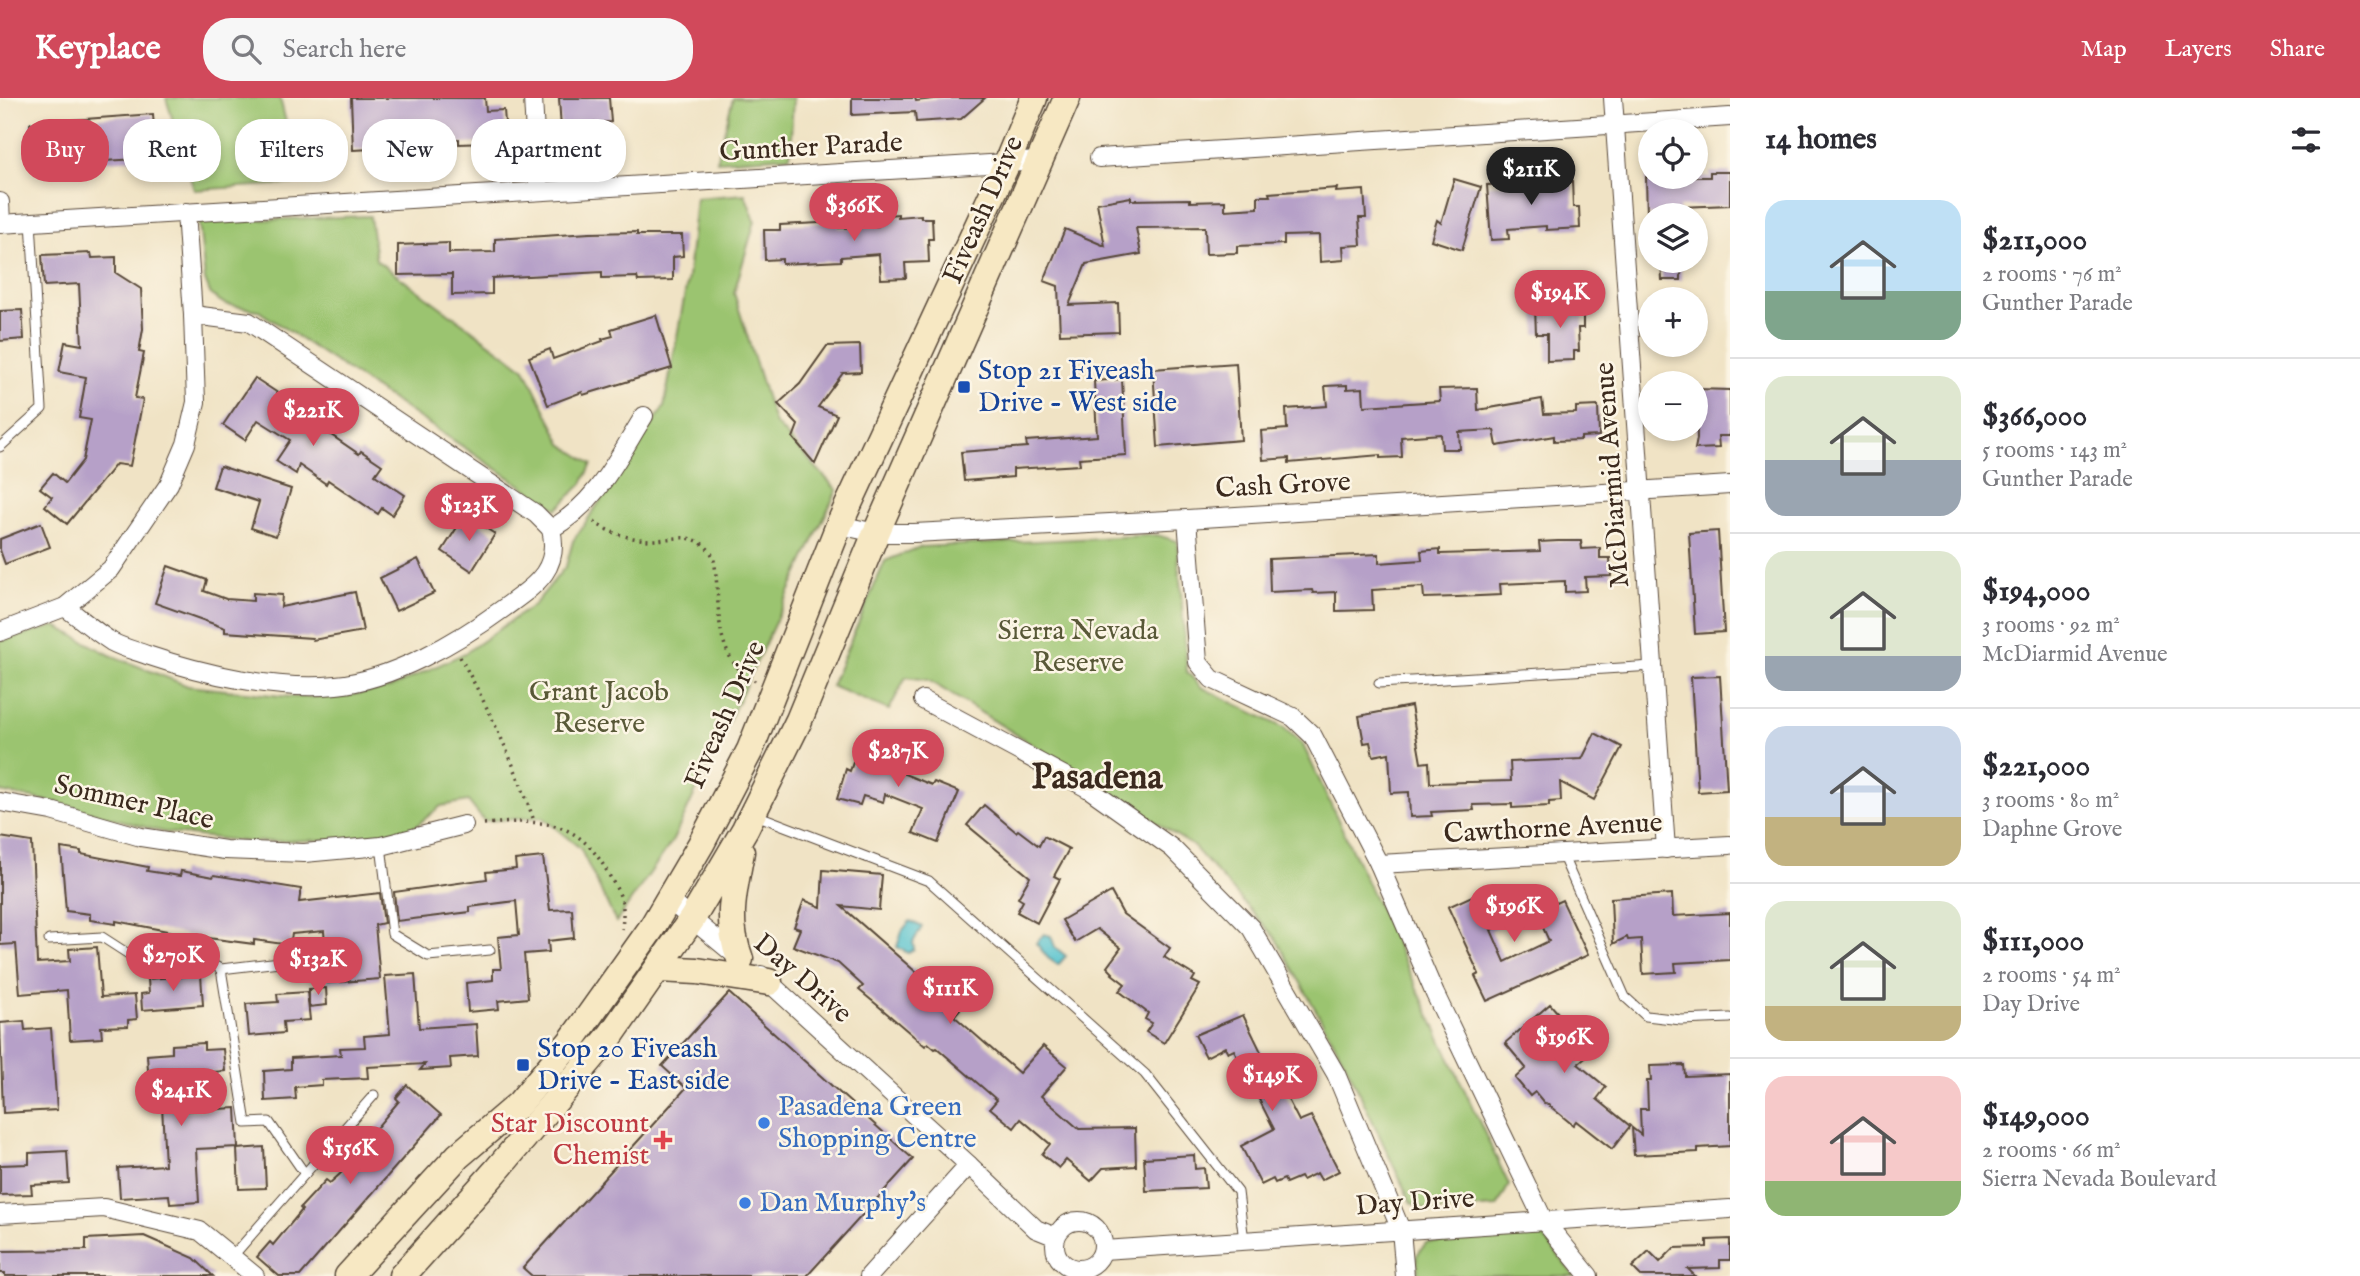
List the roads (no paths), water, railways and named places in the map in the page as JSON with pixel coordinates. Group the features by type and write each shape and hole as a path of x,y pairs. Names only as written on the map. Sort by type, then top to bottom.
{"main road":[{"name":"Fiveash Drive","path":"348,1276 458,1156 519,1104 572,1040 668,900 750,750 839,525 1007,163 1034,98"},
{"name":"Fiveash Drive","path":"402,1276 495,1172 611,1035 692,919 750,821 799,720 876,533 1067,98"},
{"path":"740,959 732,939 731,904 750,821"},
{"path":"659,969 697,971 769,982"}],"street":[{"path":"533,98 538,190"},
{"name":"McDiarmid Avenue","path":"1613,98 1666,849"},
{"path":"1099,158 1730,117"},
{"name":"Gunther Parade","path":"1,223 1039,161"},
{"path":"0,202 1,223"},
{"path":"0,632 65,607 111,569 169,484 186,444 196,402 186,212"},
{"path":"65,607 114,643 189,670 282,685 337,685 387,673 473,631 530,589 550,566 555,545 551,528 536,514 249,322 193,315"},
{"path":"551,528 571,517 597,490 644,416"},
{"name":"Cash Grove","path":"839,525 876,533 914,533 1730,485"},
{"path":"1187,519 1198,662 1212,679 1293,717 1313,736 1379,864 1435,993 1544,1221 1588,1276"},
{"path":"923,700 1089,789 1172,848 1251,928 1336,1073 1401,1230 1405,1276"},
{"name":"Sommer Place","path":"0,802 51,811 141,837 225,850 304,853 381,846 464,825"},
{"name":"Cawthorne Avenue","path":"1379,864 1730,845"},
{"name":"Day Drive","path":"668,900 769,982 969,1164 1036,1229 1055,1237"},
{"path":"869,1276 969,1164"},
{"path":"0,1214 104,1208 200,1231 255,1276"},
{"name":"Day Drive","path":"1103,1250 1730,1209"},
{"path":"1082,1220 1101,1234 1103,1250 1096,1263 1077,1273 1058,1258 1055,1237 1066,1224 1082,1220"}],"lane":[{"path":"0,447 42,408 31,221"},
{"path":"1379,683 1653,666"},
{"path":"750,821 929,881 1145,1073 1238,1192 1244,1241"},
{"path":"381,846 392,934 428,956 490,950"},
{"path":"1562,854 1625,997 1646,1016 1681,1020 1730,1018"},
{"path":"48,940 102,937 133,957 190,954 221,969 313,958"},
{"path":"221,969 246,1123 268,1122 305,1174"},
{"path":"232,1257 374,1095"}],"water":[{"path":"910,921 922,927 913,942 914,950 908,953 897,947 902,931"},
{"path":"1044,934 1051,936 1055,947 1066,956 1058,965 1048,958 1036,943"}],"place":[{"name":"Stop 21 Fiveash Drive - West side","path":"964,387"},
{"name":"Stop 20 Fiveash Drive - East side","path":"523,1065"},
{"name":"Pasadena Green Shopping Centre","path":"764,1123"},
{"name":"Star Discount Chemist","path":"663,1140"},
{"name":"Dan Murphy's","path":"745,1203"}],"district":[{"name":"Pasadena","path":"1097,778"}],"park label":[{"name":"Sierra Nevada Reserve","path":"1078,647"},
{"name":"Grant Jacob Reserve","path":"599,708"}]}
